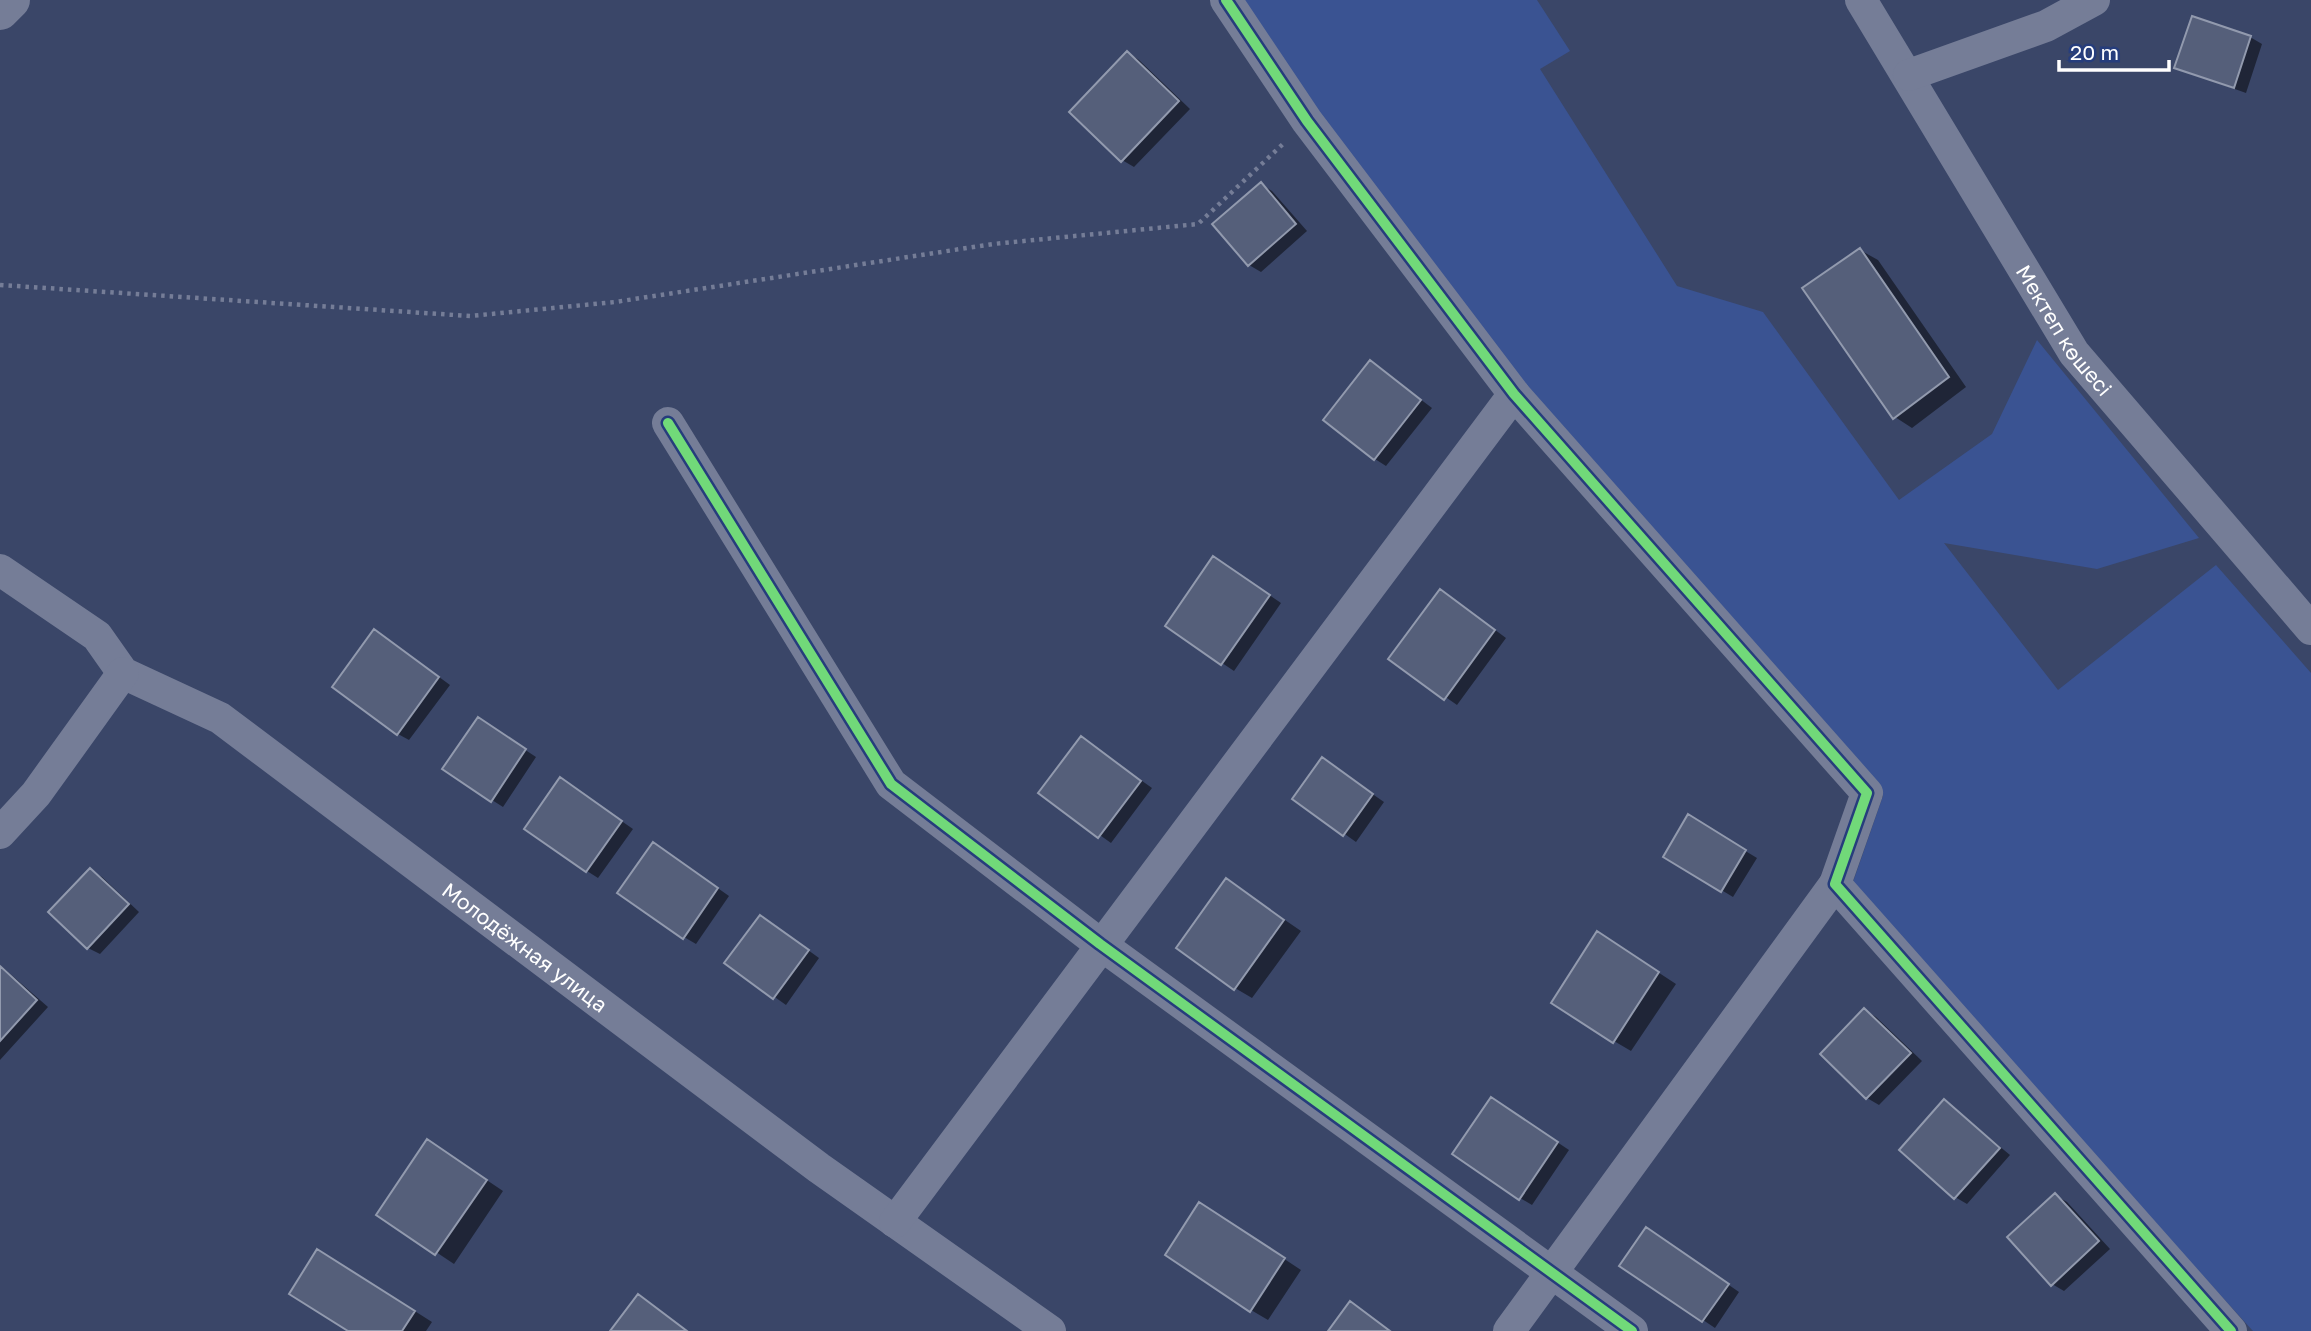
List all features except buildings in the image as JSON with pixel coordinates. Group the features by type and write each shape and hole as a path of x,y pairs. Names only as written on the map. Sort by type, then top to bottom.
{"street":[{"path":"0,11 11,0"},
{"path":"1226,0 1307,121 1514,394 1867,793 1835,884 1549,1272 1509,1331"},
{"name":"Мектеп көшесі","path":"1861,0 1909,75 2074,353 2311,629"},
{"path":"1909,75 2046,26 2094,0"},
{"path":"895,1222 1100,944 1514,394"},
{"path":"667,423 891,784 1100,944 1632,1331"},
{"path":"0,570 97,636 123,673 36,794 0,833"},
{"name":"Молодёжная улица","path":"123,673 220,718 521,947 895,1222 1050,1331"},
{"path":"1835,884 2231,1331"}],"path":[{"path":"0,285 470,316 615,302 993,244 1198,224 1307,121"}],"shaded area":[{"path":"1231,0 1537,0 1570,51 1540,69 1677,286 1763,312 1899,500 1992,434 2037,340 2199,538 2097,569 1944,543 2058,690 2216,565 2311,673 2311,1331 2253,1331 1908,952 1853,882 1883,796 1526,390"}],"cycle path":[{"path":"1226,0 1307,121 1514,394 1867,793 1835,884 2231,1331"},
{"path":"668,423 891,784 1100,944 1632,1331"}]}
